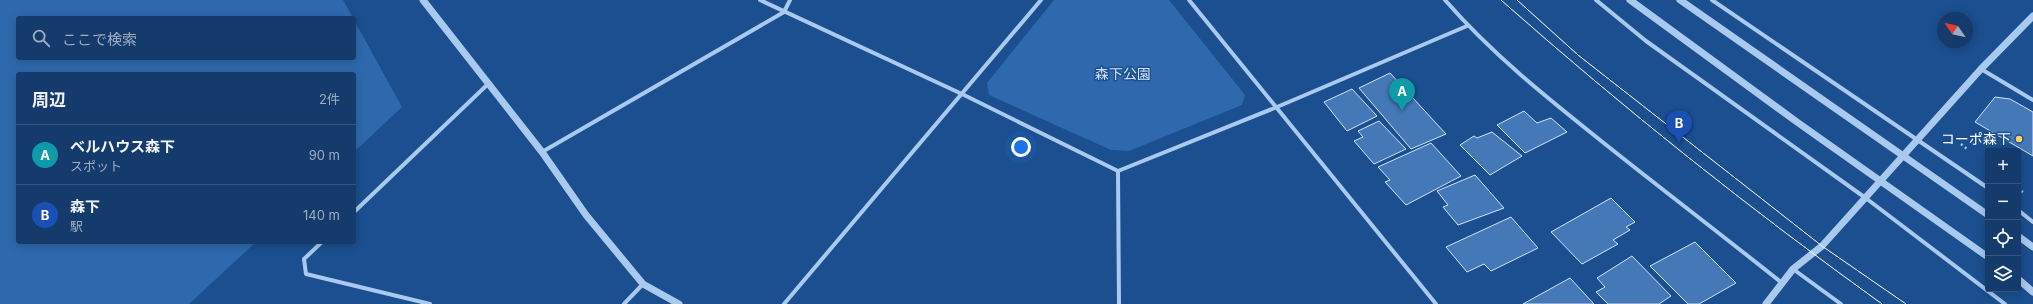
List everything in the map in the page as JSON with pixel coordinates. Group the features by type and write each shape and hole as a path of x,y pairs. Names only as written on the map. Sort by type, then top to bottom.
{"street":[{"path":"423,0 542,152 586,215 643,284 679,304"},
{"path":"760,0 962,94 1118,171 1277,107 1467,26"},
{"path":"542,152 784,12 790,0"},
{"path":"784,304 1041,0"},
{"path":"1190,0 1436,304"},
{"path":"1445,0 1467,26 1554,102 1782,282"},
{"path":"1596,0 1646,41 1866,199 2005,304"},
{"path":"1630,0 1796,122 1987,256"},
{"path":"1680,0 1985,213"},
{"path":"1712,0 1719,2 1985,186"},
{"path":"1766,304 1792,269 1822,246 1866,199 1981,69 2033,16"},
{"path":"1981,69 2033,100"},
{"path":"356,210 488,84"},
{"path":"1118,171 1119,304"},
{"path":"2021,212 2033,222"},
{"path":"2021,238 2033,247"},
{"path":"320,244 304,259 306,274 430,304"},
{"path":"1792,269 1841,304"},
{"path":"2021,282 2033,292"},
{"path":"624,304 643,284"}],"green space":[{"path":"0,0 343,0 352,16 16,16 16,60 356,60 356,24 402,107 356,150 356,72 16,72 16,244 254,244 189,304 0,304"},
{"name":"森下公園","path":"1054,0 1169,0 1245,95 1242,105 1129,151 1111,150 989,95 987,83"}],"building":[{"path":"1390,73 1446,134 1411,149 1359,88"},
{"path":"1352,89 1377,116 1347,131 1324,102"},
{"name":"コーポ森下","path":"1995,97 2010,99 2033,112 2033,156 2021,148 1975,122"},
{"path":"1524,111 1537,123 1551,118 1567,132 1525,153 1497,125"},
{"path":"1379,121 1406,149 1374,164 1354,141 1363,137 1358,131"},
{"path":"1492,132 1522,156 1490,175 1460,145 1474,136 1477,138"},
{"path":"1431,143 1461,176 1406,205 1385,182 1390,180 1378,167"},
{"path":"1475,175 1504,208 1458,225 1443,207 1448,205 1437,191"},
{"path":"1611,198 1635,222 1626,227 1630,230 1613,240 1618,244 1582,264 1551,232"},
{"path":"1511,217 1538,248 1491,271 1484,264 1467,272 1446,247"},
{"path":"1695,242 1736,283 1699,304 1688,304 1650,266"},
{"path":"1632,256 1671,296 1659,304 1608,304 1596,292 1605,287 1597,278"},
{"path":"1570,278 1594,304 1523,304"}],"tram line":[{"path":"1501,0 1640,119 1784,232 1882,304"},
{"path":"1517,0 1578,55 1822,246 1906,304"}],"place":[{"name":"ベルハウス森下","path":"1402,111"},
{"name":"コーポ森下","path":"2019,139"},
{"name":"森下","path":"1679,143"}]}
